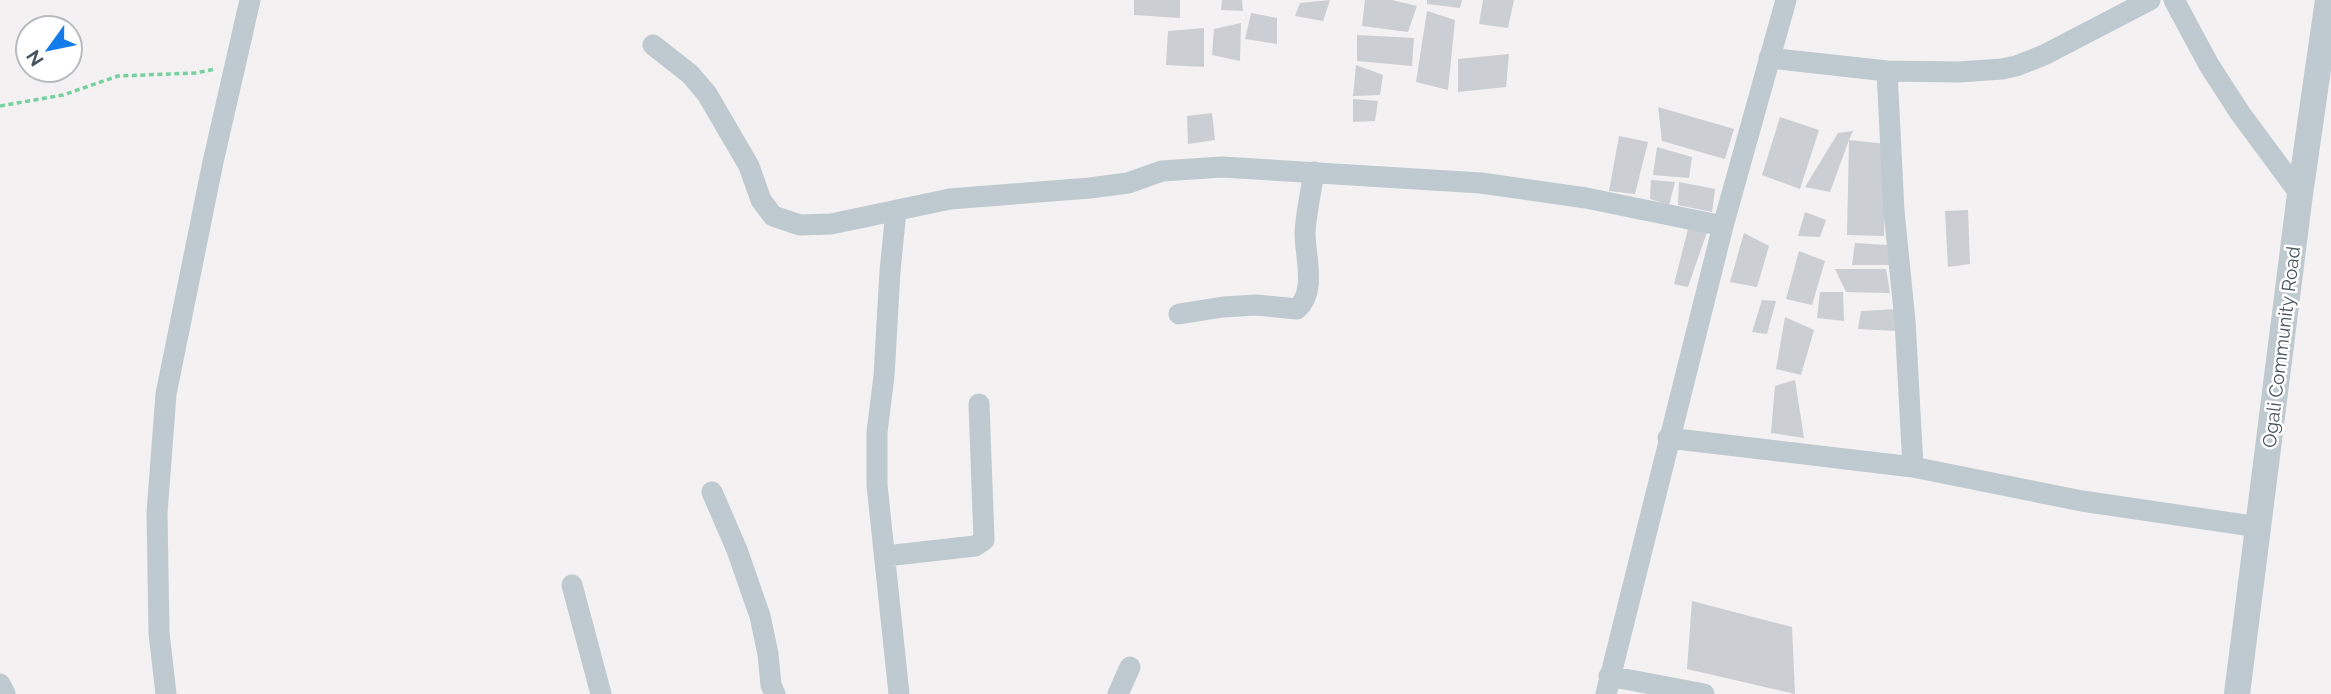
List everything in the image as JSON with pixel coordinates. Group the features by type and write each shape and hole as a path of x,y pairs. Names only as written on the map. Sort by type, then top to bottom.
{"street":[{"path":"166,694 159,633 157,513 166,394 213,162 250,0"},
{"path":"1704,694 1607,685 1723,226 1786,0"},
{"path":"1769,58 1888,71 1959,72 2016,66 2150,0"},
{"path":"2174,0 2209,65 2300,194"},
{"name":"Ogali Community Road","path":"2237,694 2300,194 2328,0"},
{"path":"653,45 690,74 707,94 749,166 761,201 773,216 800,225 831,224 950,199 1090,188 1128,183 1162,171 1222,167 1481,183 1586,198 1723,226"},
{"path":"1888,71 1894,211 1905,321 1913,467"},
{"path":"1179,314 1256,305 1297,309 1304,303 1308,284 1305,233 1314,172"},
{"path":"896,211 884,376 877,432 877,485 899,694"},
{"path":"886,556 975,546 984,540 979,404"},
{"path":"1668,438 1913,467 2082,500 2259,527"},
{"path":"712,492 737,550 760,616 771,685 775,694"},
{"path":"572,585 601,694"},
{"path":"1118,694 1130,667"},
{"path":"0,684 5,694"}],"path":[{"path":"0,106 63,95 118,76 195,73 235,65"}],"building":[{"path":"1134,0 1180,0 1180,18 1134,15"},
{"path":"1222,0 1242,0 1243,11 1221,10"},
{"path":"1330,0 1323,21 1295,16 1300,3"},
{"path":"1365,0 1392,0 1417,6 1408,32 1362,26"},
{"path":"1427,0 1462,0 1460,8 1427,4"},
{"path":"1483,0 1514,0 1508,28 1479,24"},
{"path":"1427,11 1455,20 1448,90 1416,82"},
{"path":"1251,13 1277,18 1277,44 1245,39"},
{"path":"1241,23 1240,61 1212,55 1214,29"},
{"path":"1204,28 1204,67 1166,65 1168,31"},
{"path":"1357,35 1414,38 1412,66 1357,61"},
{"path":"1509,54 1506,87 1458,92 1458,59"},
{"path":"1356,65 1383,75 1380,95 1353,96"},
{"path":"1353,99 1378,101 1375,121 1353,122"},
{"path":"1658,107 1734,129 1725,159 1662,141"},
{"path":"1212,113 1215,140 1188,144 1187,116"},
{"path":"1780,117 1819,130 1800,189 1762,175"},
{"path":"1853,131 1830,192 1805,187 1838,133"},
{"path":"1619,136 1648,142 1635,194 1609,191"},
{"path":"1849,140 1886,144 1884,236 1847,235"},
{"path":"1657,147 1692,157 1689,178 1653,175"},
{"path":"1651,180 1675,182 1669,205 1650,199"},
{"path":"1679,182 1715,189 1712,212 1678,205"},
{"path":"1968,210 1970,264 1948,267 1945,211"},
{"path":"1805,212 1826,220 1820,237 1798,236"},
{"path":"1689,225 1707,232 1688,287 1674,284"},
{"path":"1744,233 1769,246 1757,287 1730,282"},
{"path":"1855,243 1887,245 1890,265 1852,265"},
{"path":"1799,251 1825,261 1812,305 1786,299"},
{"path":"1835,269 1886,269 1890,293 1846,292"},
{"path":"1820,292 1843,292 1844,321 1817,318"},
{"path":"1762,300 1776,301 1767,334 1752,332"},
{"path":"1898,309 1896,331 1858,329 1861,311"},
{"path":"1785,317 1814,330 1801,375 1776,369"},
{"path":"1795,380 1804,438 1771,433 1775,386"},
{"path":"1692,601 1792,627 1795,694 1687,669"}]}
